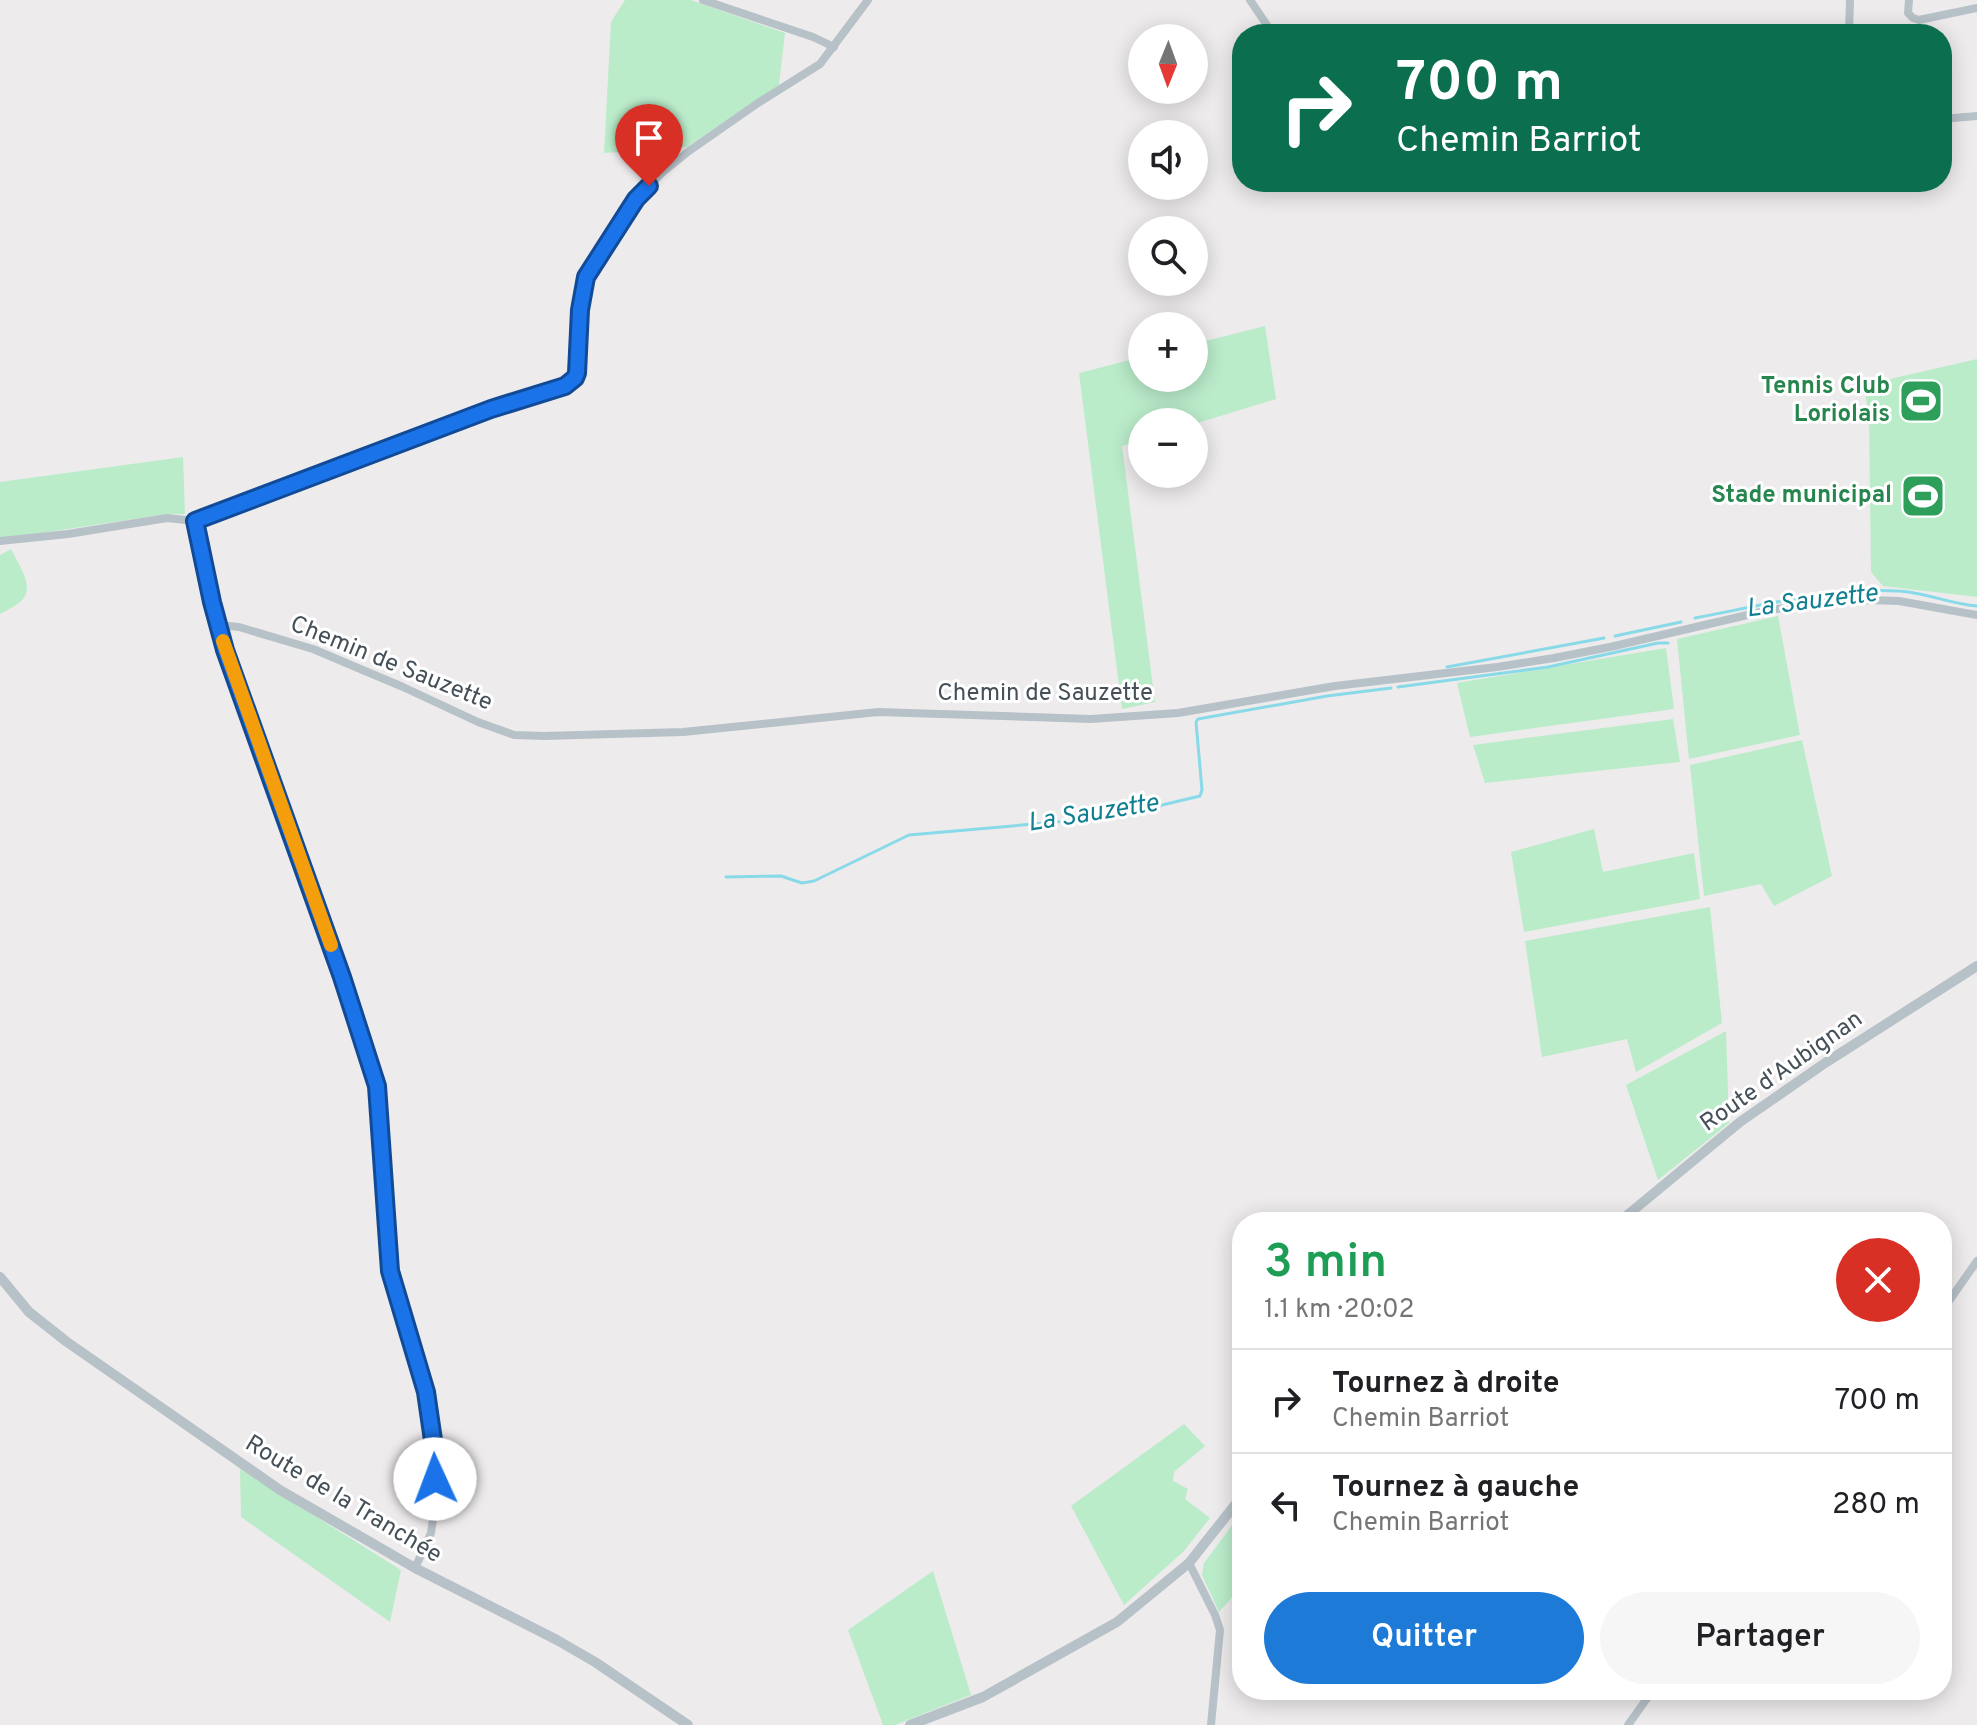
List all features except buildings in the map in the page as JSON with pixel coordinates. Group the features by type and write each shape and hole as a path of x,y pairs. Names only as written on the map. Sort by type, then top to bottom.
{"street":[{"path":"703,0 834,47"},
{"path":"0,541 167,518 195,521 491,409 565,386 577,373 580,310 586,277 636,199 689,151 820,64 868,0"},
{"path":"1250,0 1266,24"},
{"path":"1849,24 1850,0"},
{"path":"1909,0 1908,13 1919,20 1977,8"},
{"path":"1952,118 1977,116"},
{"path":"195,521 225,650 344,983 377,1086 390,1271 426,1392 435,1454 435,1504 431,1533 415,1568"},
{"name":"Chemin de Sauzette","path":"218,625 239,627 313,649 478,722 514,735 530,736 683,732 878,712 1061,718 1166,714 1335,686 1554,658 1769,610 1829,602 1899,601 1977,615"},
{"name":"Route d'Aubignan","path":"1631,1212 1740,1122 1825,1063 1977,966"},
{"path":"1952,1297 1977,1261"},
{"name":"Route de la Tranchée","path":"0,1277 29,1312 67,1342 280,1490 415,1568 570,1647 688,1725"},
{"path":"910,1725 983,1697 1117,1622 1189,1563 1232,1509"},
{"path":"1189,1563 1220,1630 1211,1725"},
{"path":"1628,1725 1646,1700"}],"green space":[{"path":"625,0 691,0 785,33 779,85 687,147 604,153 611,22"},
{"path":"1265,326 1276,399 1208,420 1208,408 1128,408 1128,444 1122,446 1155,702 1122,709 1079,373 1128,361 1128,392 1208,392 1208,340"},
{"name":"Stade municipal","path":"1977,359 1977,597 1883,586 1871,572 1869,419 1864,385"},
{"path":"183,457 185,514 0,537 0,482"},
{"path":"11,549 24,574 26,594 18,604 0,614 0,555"},
{"path":"1778,616 1800,735 1689,759 1677,639"},
{"path":"1666,648 1674,709 1470,737 1457,683"},
{"path":"1673,719 1680,762 1485,783 1473,745"},
{"path":"1802,740 1832,876 1774,906 1761,884 1704,896 1690,765"},
{"path":"1594,829 1603,872 1694,853 1700,899 1524,932 1511,852"},
{"path":"1710,907 1722,1023 1636,1072 1627,1039 1542,1057 1525,941"},
{"path":"1726,1031 1729,1123 1658,1180 1626,1085"},
{"path":"1184,1424 1205,1446 1174,1472 1173,1481 1188,1489 1185,1499 1210,1518 1184,1551 1124,1605 1071,1506"},
{"path":"240,1469 401,1570 390,1622 241,1517"},
{"path":"1232,1525 1232,1597 1219,1612 1202,1575 1204,1563"},
{"path":"933,1571 971,1695 895,1725 883,1725 848,1630"}],"waterway":[{"name":"La Sauzette","path":"1695,618 1796,598 1848,592 1908,592 1977,606"},
{"name":"La Sauzette","path":"1615,636 1681,622"},
{"name":"La Sauzette","path":"1447,667 1604,638"},
{"path":"1398,687 1548,667 1668,643"},
{"name":"La Sauzette","path":"726,877 781,876 802,883 814,881 909,835 1091,819 1200,796 1198,719 1391,688"}],"slow traffic":[{"path":"223,641 331,945"}],"place":[{"name":"Tennis Club Loriolais","path":"1921,401"},
{"name":"Stade municipal","path":"1923,496"}],"route":[{"path":"435,1479 435,1454 426,1392 390,1271 377,1086 342,977 225,650 195,521 491,409 565,386 577,373 580,310 586,277 636,199 649,186"}]}
